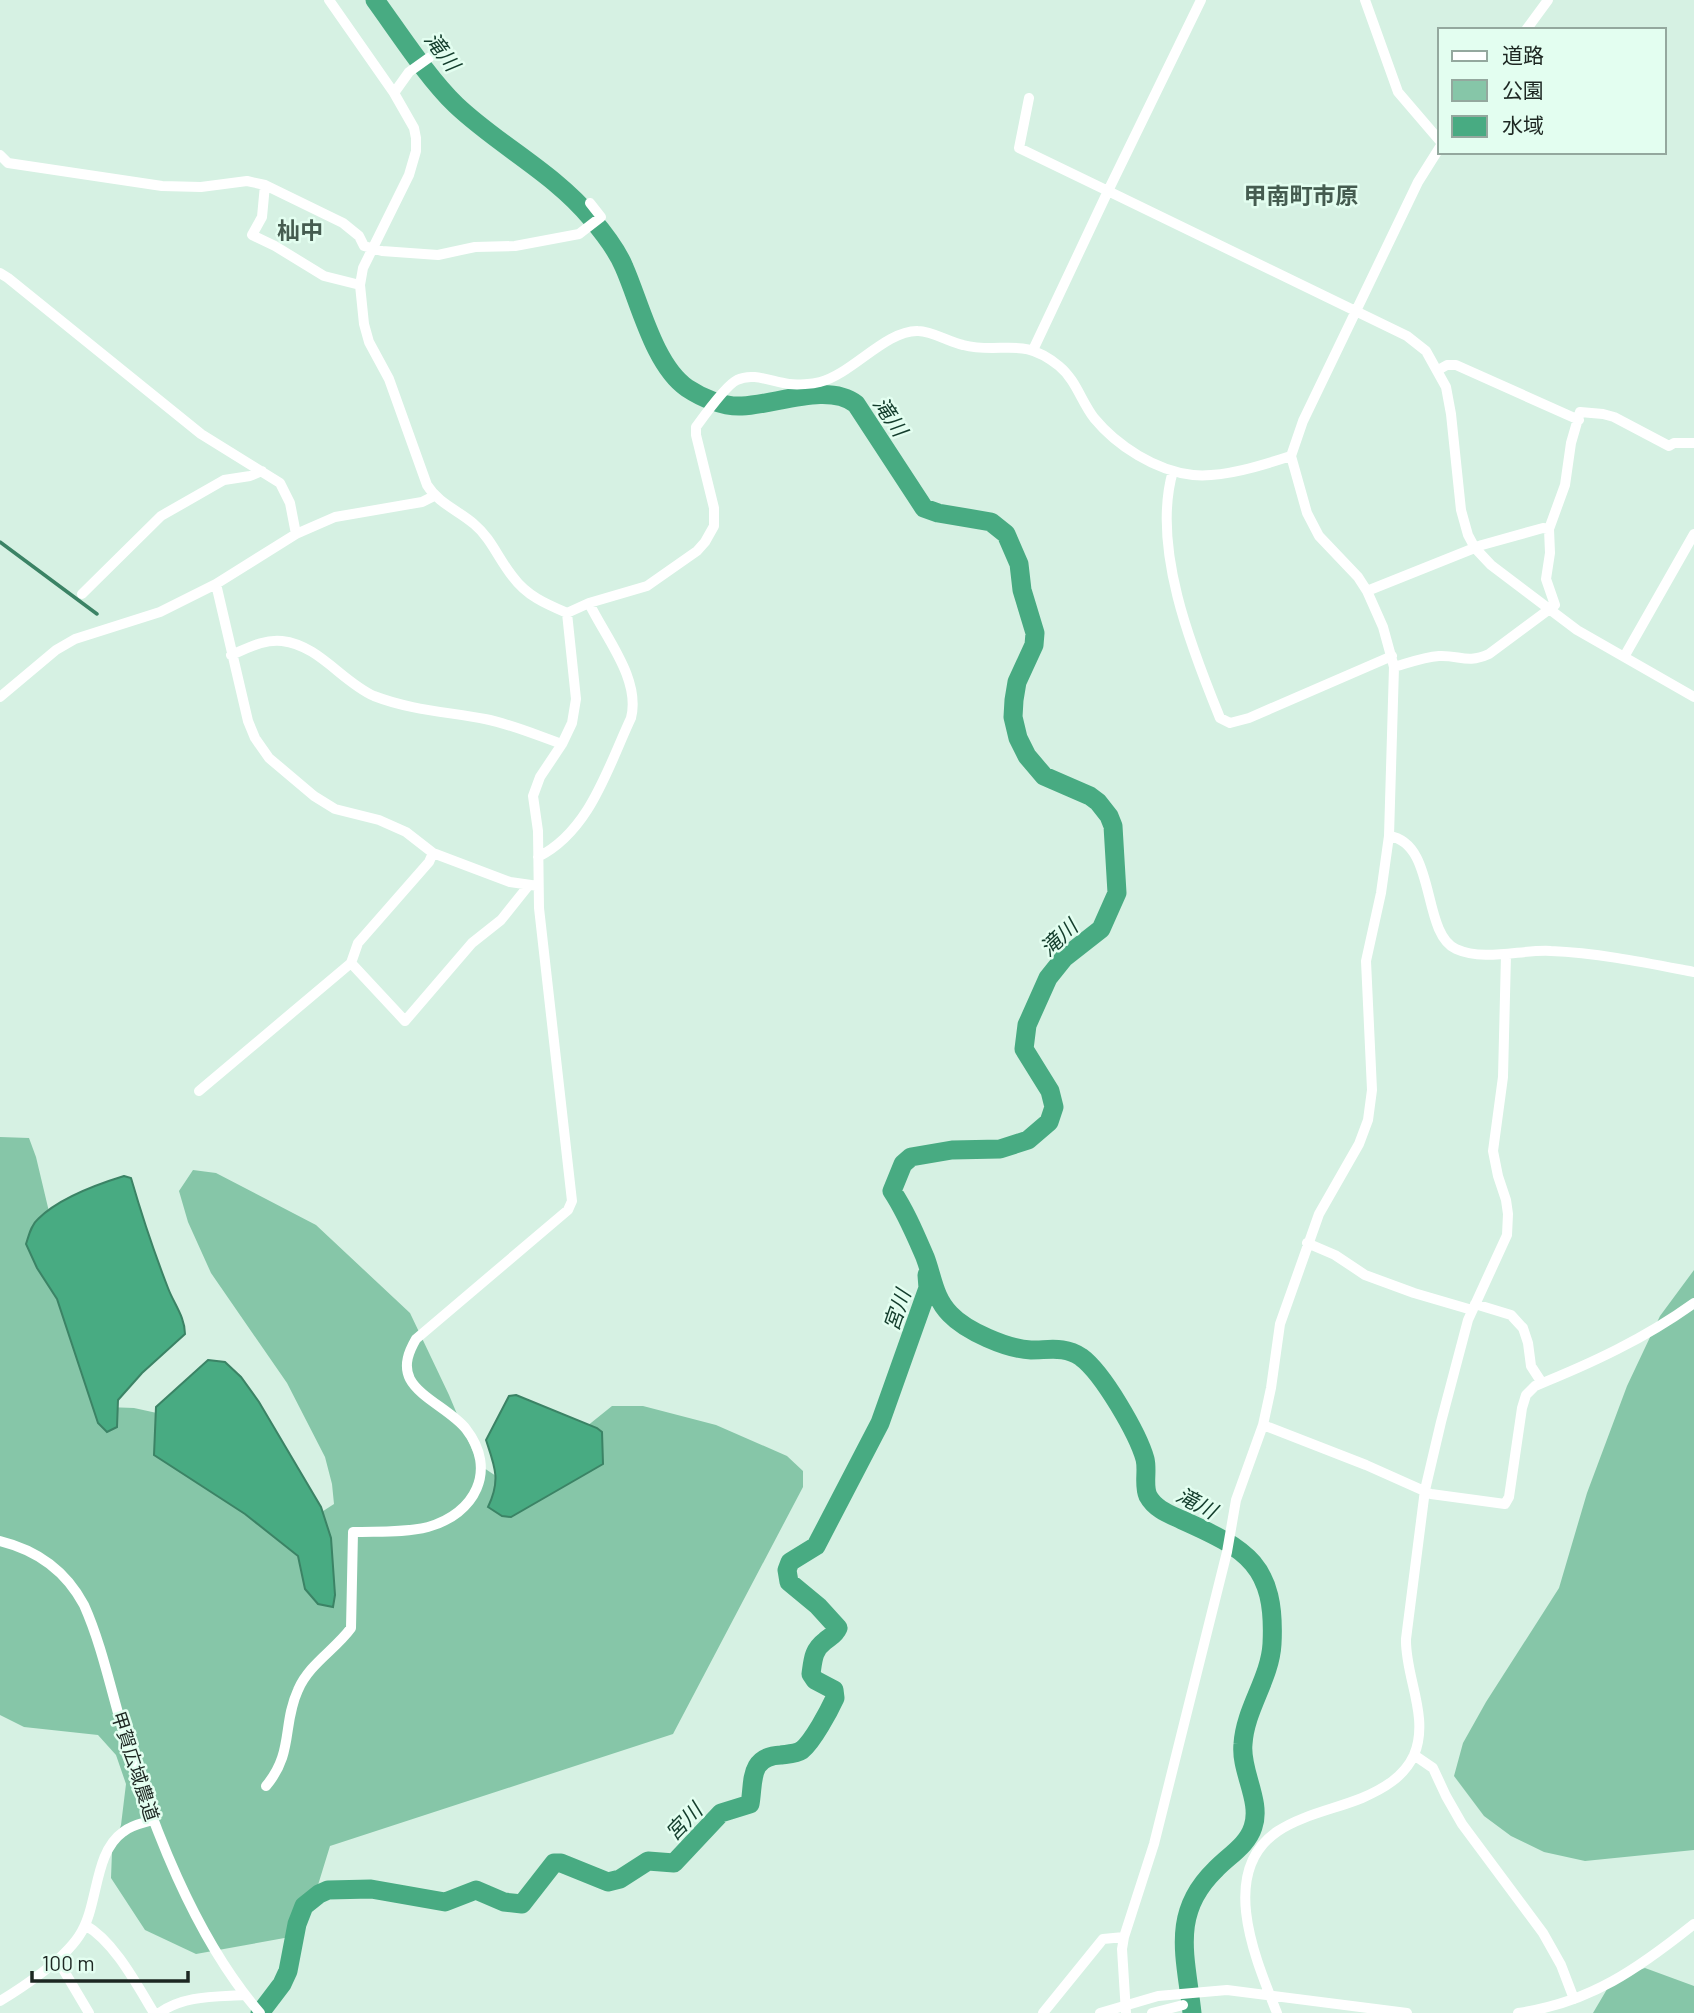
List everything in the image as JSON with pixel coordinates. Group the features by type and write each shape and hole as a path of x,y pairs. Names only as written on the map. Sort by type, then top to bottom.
{"street":[{"path":"329,0 394,93 414,128 416,151 399,197 363,268 360,285 364,324 369,342 389,379 427,485 434,496 474,524 513,578 535,599 567,613 589,603 647,586 697,551 714,526 714,508 696,427 728,386 739,379 754,377 790,384 821,382 902,333 920,330 964,345 984,348 1022,346 1033,350 1059,366 1076,384 1092,415 1110,436 1130,450 1174,471 1195,475 1222,472 1260,466 1292,456"},
{"path":"1033,350 1201,0"},
{"path":"1365,0 1398,92 1438,139"},
{"path":"1528,28 1549,0"},
{"path":"394,93 409,72 428,58"},
{"path":"1029,98 1019,148 1357,311 1407,336 1426,351 1446,387 1461,510 1475,548 1491,565 1577,630 1694,697"},
{"path":"1126,2013 1122,1949 1124,1937 1154,1844 1231,1533 1236,1500 1263,1425 1280,1324 1322,1207 1360,1144 1368,1120 1372,1090 1366,961 1381,892 1389,836 1393,662 1383,627 1367,592 1358,577 1319,536 1307,513 1292,456 1304,421 1418,182 1438,150"},
{"path":"0,172 4,159 162,186 201,187 247,181 265,185 343,223 359,236 364,246 371,249 438,255 475,247 515,246 583,232 601,217 590,202"},
{"path":"265,185 262,217 252,235 324,276 360,285"},
{"path":"0,274 201,434 281,483 290,503 296,534"},
{"path":"1438,370 1447,365 1456,365 1578,420"},
{"path":"1174,471 1170,484 1167,548 1191,637 1220,718 1230,723 1393,662 1442,656 1476,660 1489,654 1555,605 1546,579 1550,553 1549,529 1565,485 1571,443 1580,412 1604,414 1669,446 1674,443 1694,443"},
{"path":"82,594 161,516 224,480 262,471"},
{"path":"0,697 56,650 75,639 160,612 216,584 296,534 335,517 422,502 434,496"},
{"path":"1367,592 1475,548 1543,528 1549,529"},
{"path":"1624,657 1694,534"},
{"path":"216,584 247,721 255,738 270,758 314,796 335,809 379,820 406,832 432,853 510,882 534,886"},
{"path":"538,857 550,851 575,829 590,805 635,704 614,645 589,603"},
{"path":"266,1786 282,1762 297,1690 314,1665 351,1628 353,1532 425,1528 439,1523 469,1501 482,1477 482,1464 466,1429 411,1381 407,1359 411,1348 416,1339 568,1210 572,1201 534,886 538,831 533,796 540,777 562,744 572,723 576,699 567,613"},
{"path":"231,655 267,641 285,641 312,652 374,695 428,711 485,719 562,744"},
{"path":"1389,836 1394,836 1415,852 1443,937 1455,949 1506,955 1549,950 1694,972"},
{"path":"199,1091 351,963 358,943 429,862 432,853"},
{"path":"351,963 405,1021 472,943 501,920 534,886"},
{"path":"1277,2013 1264,1980 1245,1907 1246,1879 1256,1853 1269,1838 1284,1827 1381,1790 1404,1770 1414,1755 1419,1712 1407,1663 1406,1639 1425,1490 1474,1307 1507,1235 1506,1200 1493,1152 1503,1076 1506,955"},
{"path":"1307,1243 1335,1255 1365,1275 1414,1293 1511,1315 1523,1328 1531,1366 1542,1383"},
{"path":"1263,1425 1431,1494 1505,1504 1509,1497 1522,1408 1527,1395 1535,1386 1609,1356 1666,1323 1694,1303"},
{"name":"甲賀広域農道","path":"0,1541 30,1551 53,1566 71,1584 84,1605 153,1820 192,1906 233,1978 260,2013"},
{"path":"1414,1755 1433,1768 1462,1824 1543,1933 1561,1965 1574,1999"},
{"path":"0,2001 57,1959 75,1941 85,1925 104,1858 111,1846 121,1833 153,1820"},
{"path":"1522,2012 1574,1999 1618,1980 1694,1924"},
{"path":"85,1925 92,1929 119,1959 157,2013 186,2000 248,1998"},
{"path":"1043,2013 1103,1939 1124,1937"},
{"path":"57,1959 89,2013"},
{"path":"1100,2013 1158,1996 1227,1990 1407,2013"},
{"path":"1152,2013 1183,2005"}],"green space":[{"path":"0,1137 29,1138 36,1157 94,1401 107,1407 134,1408 166,1415 317,1515 334,1504 325,1457 287,1383 211,1273 188,1222 179,1191 193,1170 216,1173 316,1225 410,1313 478,1464 499,1478 566,1443 612,1406 643,1406 716,1425 787,1456 803,1471 803,1487 673,1734 330,1846 310,1911 290,1937 196,1954 145,1930 111,1878 112,1852 121,1825 126,1784 116,1755 98,1735 24,1727 0,1715"},
{"path":"1694,1270 1694,1850 1585,1861 1544,1852 1511,1836 1484,1816 1454,1776 1463,1743 1559,1588 1587,1493 1627,1386 1660,1316"},
{"path":"1645,1968 1694,1986 1694,2013 1593,2013 1613,1979"}],"water":[{"path":"124,1176 131,1178 185,1334 142,1373 118,1400 117,1427 107,1432 98,1423 57,1299 37,1268 26,1244 34,1224 56,1205 102,1183"},
{"path":"208,1360 225,1362 241,1377 259,1402 321,1507 331,1538 335,1595 333,1607 318,1604 305,1589 298,1556 245,1514 154,1455 156,1407"},
{"path":"516,1395 597,1428 602,1432 603,1464 511,1517 502,1516 488,1507 494,1489 495,1474 486,1440 509,1396"}],"waterway":[{"name":"滝川","path":"375,0 445,94 472,119 560,187 600,229 621,261 649,332 675,378 699,395 728,405 755,405 816,395 831,395 856,404 924,508 991,522 1006,534 1019,564 1022,590 1035,633 1034,645 1017,682 1014,700 1013,717 1018,738 1027,756 1044,776 1090,796 1109,816 1113,826 1117,893 1101,929 1064,958 1048,978 1027,1025 1024,1049 1050,1091 1054,1107 1049,1122 1028,1140 1000,1149 952,1150 911,1157 903,1164 892,1191 918,1240 937,1294 950,1314 976,1333 999,1343 1021,1349 1063,1350 1081,1357 1109,1390 1135,1435 1145,1459 1146,1487 1151,1501 1163,1511 1205,1530 1240,1551 1253,1563 1269,1595 1272,1617 1270,1657 1248,1719 1243,1744 1255,1817 1246,1840 1201,1886 1186,1920 1185,1955 1192,2013"},
{"path":"0,542 97,614"},
{"name":"宮川","path":"260,2013 282,1984 288,1971 297,1924 304,1906 319,1894 328,1890 371,1889 445,1902 476,1890 504,1902 522,1904 554,1863 561,1863 608,1882 620,1879 648,1861 674,1863 721,1813 750,1804 755,1772 763,1760 797,1752 806,1746 835,1698 834,1690 815,1680 811,1674 814,1656 821,1644 838,1628 818,1606 789,1582 787,1570 790,1562 816,1546 880,1423 928,1288 927,1275"}],"district":[{"name":"甲南町市原","path":"1301,195"},
{"name":"杣中","path":"300,230"}]}
